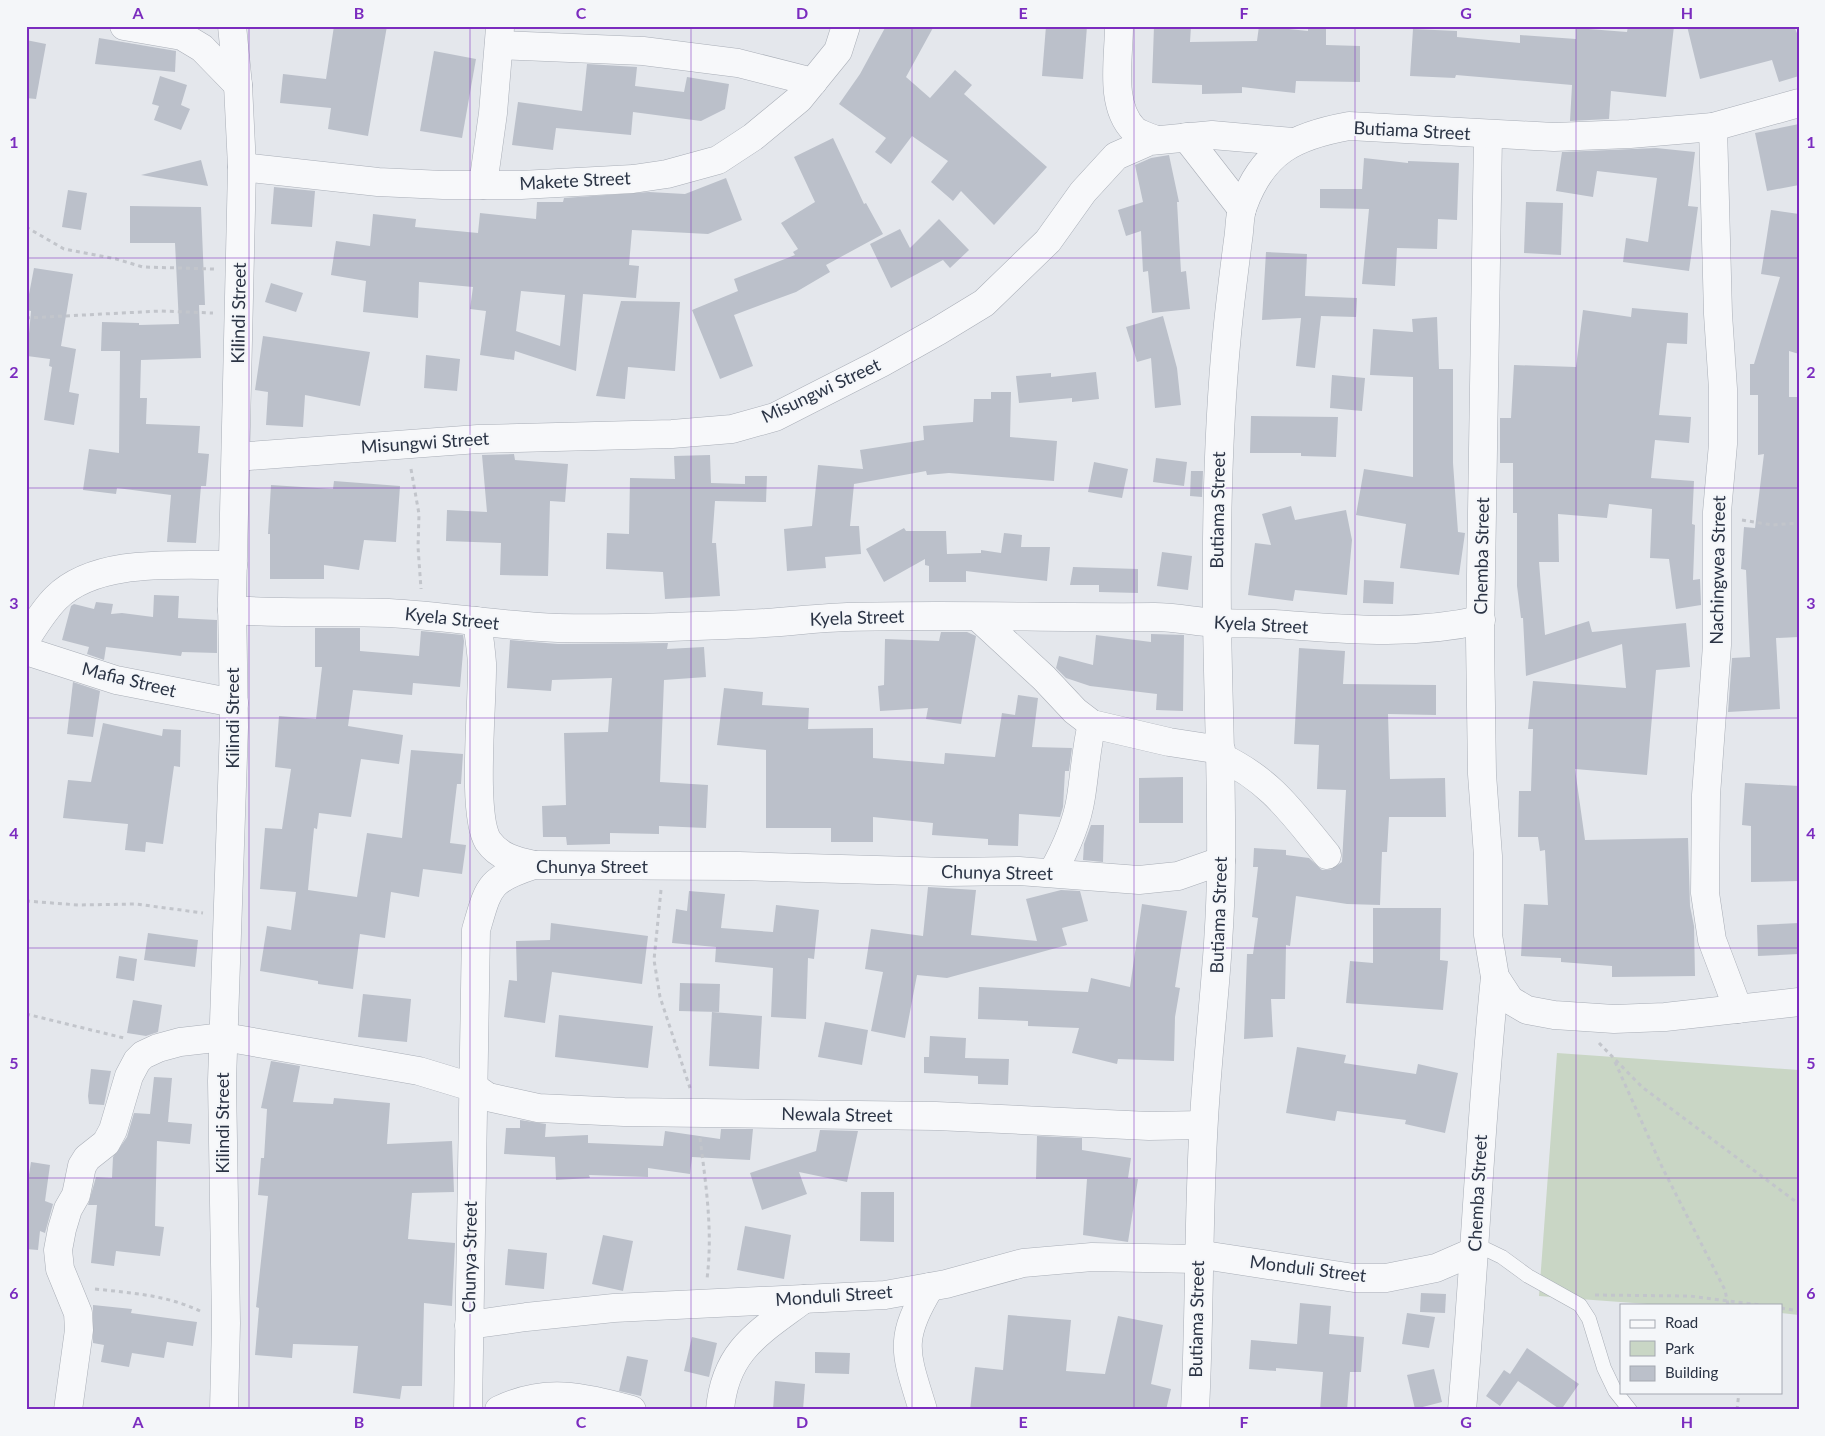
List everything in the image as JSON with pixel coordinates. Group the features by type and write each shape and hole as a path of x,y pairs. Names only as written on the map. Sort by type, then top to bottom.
{"street":[{"path":"124,26 182,36 202,48 238,85"},
{"name":"Kilindi Street","path":"224,1410 226,1323 222,1081 234,703 232,610 242,167 238,85 232,26"},
{"name":"Makete Street","path":"242,167 378,182 483,185 633,179 667,174 718,160 799,99 838,51 846,26"},
{"path":"1119,26 1118,96 1124,113 1135,130 1156,140"},
{"path":"483,185 489,154 500,36 738,63 813,82"},
{"name":"Butiama Street","path":"1195,1410 1197,1257 1203,1125 1214,1009 1222,861 1217,623 1220,421 1232,286 1242,209 1259,172 1275,153 1293,142 1321,131 1349,126 1488,135 1554,137 1630,134 1713,127 1799,103"},
{"name":"Nachingwea Street","path":"1713,127 1718,314 1723,389 1723,444 1717,512 1717,645 1706,795 1705,893 1712,940 1738,1009"},
{"name":"Misungwi Street","path":"236,457 407,444 534,437 672,434 732,429 775,417 914,345 984,303 1048,241 1083,192 1116,156 1156,140 1186,137 1212,135 1293,142"},
{"name":"Chemba Street","path":"1462,1410 1475,1248 1483,1091 1495,977 1488,935 1481,620 1488,135"},
{"path":"1186,137 1242,209"},
{"path":"26,639 56,598 85,578 112,570 233,564"},
{"name":"Kyela Street","path":"232,610 268,613 335,611 393,613 508,625 621,628 748,624 842,617 927,615 979,618 1161,617 1217,623 1271,624 1362,631 1445,628 1481,620"},
{"path":"979,618 1044,678 1075,711 1092,724 1221,753 1252,774 1284,802 1327,855"},
{"path":"477,621 482,663 481,815 487,839 498,852 513,861 534,865"},
{"path":"482,663 508,625"},
{"name":"Mafia Street","path":"26,652 116,680 234,703"},
{"path":"1052,873 1074,827 1081,797 1086,748 1092,724"},
{"name":"Chunya Street","path":"468,1410 475,1088 476,930 488,890 507,873 534,865 748,866 1052,873 1139,880 1178,876 1222,861"},
{"name":"Chemba Street","path":"1495,977 1510,1000 1527,1010 1573,1016 1623,1019 1665,1017 1799,1002"},
{"name":"Newala Street","path":"68,1410 79,1330 78,1313 60,1269 58,1250 68,1209 76,1195 82,1166 87,1158 106,1143 113,1130 129,1076 137,1061 143,1055 158,1048 180,1042 224,1036 419,1071 475,1088 488,1098 538,1108 696,1113 936,1116 1149,1126 1203,1125"},
{"name":"Monduli Street","path":"469,1325 526,1316 614,1308 885,1295 930,1287 1023,1263 1092,1258 1197,1257 1354,1278 1386,1278 1436,1268 1475,1248"},
{"path":"923,1410 910,1364 907,1341 912,1320 930,1287"},
{"path":"720,1410 725,1378 739,1352 770,1324 804,1299"},
{"path":"499,1410 521,1400 541,1396 580,1398 632,1410"}],"lane":[{"path":"1475,1248 1502,1257 1528,1276 1580,1305 1589,1319 1604,1368 1615,1392 1630,1410"}],"path":[{"path":"26,227 64,249 116,259 143,267 240,269"},
{"path":"26,318 161,311 239,314"},
{"path":"407,444 419,514 418,547 422,591"},
{"path":"1717,512 1760,523 1799,523"},
{"path":"664,867 654,960 660,997 696,1113 709,1203 710,1248 704,1304"},
{"path":"26,901 136,904 228,917"},
{"path":"26,1014 84,1027 158,1048"},
{"path":"1573,1016 1642,1087 1799,1204"},
{"path":"1614,1059 1662,1168 1725,1290 1728,1304"},
{"path":"66,1287 153,1295 181,1302 226,1323"},
{"path":"1566,1296 1681,1296 1753,1304"},
{"path":"1782,1308 1799,1311"},
{"path":"1737,1410 1738,1394"}],"green space":[{"path":"1557,1053 1799,1070 1799,1315 1782,1313 1782,1304 1647,1304 1539,1296"}],"building":[{"path":"334,26 387,26 368,136 328,129 331,108 280,103 283,74 326,79"},
{"path":"886,26 934,26 906,77 930,98 955,70 972,85 964,94 1047,167 994,225 961,191 953,201 931,182 948,161 912,136 891,164 875,152 886,138 839,104 860,74"},
{"path":"1046,26 1087,26 1083,79 1042,76"},
{"path":"1154,26 1191,26 1190,42 1257,41 1259,26 1308,31 1308,26 1326,26 1326,45 1360,46 1360,82 1296,81 1295,93 1242,87 1242,93 1202,94 1202,85 1152,83"},
{"path":"1628,26 1674,26 1666,97 1611,91 1609,119 1570,121 1572,85 1456,75 1455,78 1410,76 1413,29 1457,31 1457,37 1520,43 1520,35 1576,39 1576,28 1627,32"},
{"path":"1687,26 1794,26 1799,38 1799,76 1779,82 1772,60 1700,79"},
{"path":"99,38 176,51 175,72 95,64"},
{"path":"26,40 46,44 36,99 26,98"},
{"path":"434,51 476,59 462,138 420,131"},
{"path":"587,64 637,67 635,86 684,92 687,77 729,84 725,109 701,121 633,112 631,135 556,128 553,150 512,145 518,102 582,111"},
{"path":"160,76 187,85 181,105 190,109 181,130 154,120 159,106 152,104"},
{"path":"1799,124 1799,185 1767,191 1755,133"},
{"path":"833,138 864,204 866,203 883,234 826,265 830,272 796,292 734,315 753,366 720,379 692,310 738,291 734,279 795,255 793,252 798,249 781,223 815,202 794,157"},
{"path":"1656,148 1695,152 1688,206 1698,207 1689,271 1623,262 1626,238 1648,242 1657,178 1597,171 1593,197 1556,191 1562,152"},
{"path":"1169,155 1179,202 1177,202 1181,272 1186,271 1190,309 1152,313 1148,271 1143,272 1141,231 1126,236 1118,210 1143,202 1135,165 1151,158"},
{"path":"1364,158 1408,163 1408,161 1459,163 1457,220 1438,219 1437,249 1397,248 1395,286 1362,284 1369,209 1320,208 1320,189 1362,189"},
{"path":"201,160 208,186 141,175"},
{"path":"726,178 742,220 708,234 632,230 629,265 639,266 636,298 583,294 576,371 515,351 514,360 480,355 486,311 470,309 473,287 419,282 418,318 363,312 366,281 331,275 336,241 370,246 373,214 416,219 415,227 478,233 480,213 536,219 537,202 563,202 564,198 649,192 685,194","holes":["521,291 565,295 560,346 516,331"]},
{"path":"274,187 315,191 312,227 271,224"},
{"path":"68,190 87,193 81,230 62,227"},
{"path":"1526,202 1563,203 1561,255 1524,253"},
{"path":"130,206 201,207 205,305 199,305 201,358 141,360 140,398 147,398 146,424 200,426 198,453 209,454 206,486 201,486 196,543 167,542 171,495 117,488 116,494 83,490 89,449 119,453 120,351 101,351 102,322 139,323 139,325 179,324 175,243 130,243"},
{"path":"1771,210 1799,214 1799,354 1789,351 1789,397 1799,397 1799,637 1776,638 1780,709 1728,712 1732,658 1750,657 1746,570 1741,569 1744,527 1755,528 1764,454 1758,455 1758,395 1750,395 1750,364 1754,364 1780,277 1761,274"},
{"path":"939,219 969,250 950,268 943,260 891,288 870,244 900,229 910,248"},
{"path":"1266,252 1307,254 1305,296 1357,298 1356,317 1321,316 1315,368 1296,366 1301,318 1262,320"},
{"path":"34,268 73,274 61,346 76,349 69,392 79,394 74,425 44,420 52,367 49,366 50,359 27,356 31,311 26,310"},
{"path":"271,283 303,293 296,312 265,302"},
{"path":"621,301 680,302 675,371 628,367 625,399 596,396"},
{"path":"1632,308 1688,313 1687,344 1667,343 1659,415 1691,417 1689,443 1655,440 1651,478 1694,481 1692,524 1695,525 1693,580 1700,579 1701,605 1676,609 1669,559 1650,558 1652,509 1609,504 1607,518 1558,514 1559,562 1539,562 1545,635 1589,621 1592,632 1686,623 1690,667 1656,670 1647,775 1575,769 1585,840 1688,838 1690,906 1694,926 1695,976 1612,977 1612,966 1561,962 1561,958 1521,956 1524,904 1548,905 1545,850 1540,851 1538,837 1518,837 1519,791 1531,791 1533,729 1528,729 1533,681 1626,688 1622,644 1526,676 1523,618 1521,618 1517,586 1517,513 1513,513 1513,463 1500,463 1500,418 1511,418 1514,365 1576,367 1583,310 1631,317"},
{"path":"1163,316 1177,368 1181,405 1155,408 1151,358 1137,362 1126,327"},
{"path":"1437,317 1439,369 1453,369 1453,463 1458,532 1465,533 1459,575 1400,568 1406,524 1356,515 1364,469 1413,477 1413,377 1370,375 1373,329 1413,332 1412,319"},
{"path":"263,336 370,352 360,406 305,395 303,427 266,425 268,392 255,390"},
{"path":"426,355 460,359 457,391 424,388"},
{"path":"1096,372 1099,399 1072,402 1072,398 1019,403 1016,376 1051,373 1051,377"},
{"path":"1332,375 1365,378 1362,411 1330,408"},
{"path":"991,392 1011,392 1010,437 1057,441 1054,481 949,473 927,475 926,471 854,484 850,526 859,526 861,554 825,557 826,568 787,571 784,529 812,526 818,465 863,469 860,450 924,440 923,426 973,422 974,399 991,399"},
{"path":"1251,416 1338,417 1336,457 1301,456 1301,453 1250,453"},
{"path":"514,454 515,460 568,464 565,502 550,501 548,576 500,575 501,543 446,541 447,510 487,512 482,455"},
{"path":"710,455 711,483 745,484 745,476 767,476 766,502 715,501 712,543 716,543 720,596 665,599 663,572 606,569 607,533 629,534 630,478 675,479 674,456"},
{"path":"1156,458 1187,462 1184,486 1153,482"},
{"path":"1094,462 1128,469 1122,498 1088,492"},
{"path":"1191,471 1203,471 1202,497 1190,496"},
{"path":"334,481 400,486 396,542 364,540 359,570 324,565 324,579 270,579 270,534 268,534 271,485 333,489"},
{"path":"1291,506 1295,520 1346,510 1352,540 1347,595 1295,590 1293,601 1248,595 1255,543 1271,545 1262,514"},
{"path":"904,528 906,531 946,531 947,554 981,553 981,550 1001,553 1004,533 1022,535 1021,547 1050,547 1047,581 966,571 966,582 929,582 929,566 925,565 925,559 884,582 866,549"},
{"path":"1162,552 1192,556 1188,590 1157,586"},
{"path":"1073,567 1138,569 1138,593 1099,592 1099,585 1070,585"},
{"path":"1364,580 1394,582 1393,604 1363,603"},
{"path":"154,595 179,596 178,618 217,620 217,653 182,652 181,656 106,647 104,660 87,654 89,647 62,640 71,606 74,604 94,609 96,602 113,604 111,614 122,613 153,617"},
{"path":"315,628 360,628 360,651 419,656 421,631 463,635 464,641 460,687 413,683 412,695 353,690 348,726 403,735 399,764 361,759 351,817 319,813 317,829 314,828 308,890 357,897 367,833 402,838 411,750 463,754 461,784 457,784 450,843 466,845 462,874 423,869 419,897 391,892 385,938 360,934 353,989 318,984 318,981 260,971 267,926 291,930 296,892 260,889 265,828 282,829 291,769 275,767 279,716 316,719 322,667 315,667"},
{"path":"941,632 967,632 976,636 961,724 926,719 928,708 880,711 878,686 884,685 885,639 939,641"},
{"path":"1151,634 1184,635 1183,711 1156,710 1157,694 1090,686 1066,678 1056,668 1059,656 1093,665 1096,635 1151,642"},
{"path":"510,640 558,644 668,643 667,649 704,647 706,677 664,680 660,782 708,785 706,828 659,826 659,834 610,833 610,844 567,845 566,837 543,837 542,806 566,805 564,733 608,732 612,678 552,680 551,691 507,688"},
{"path":"1299,648 1345,651 1343,684 1436,685 1436,715 1388,714 1390,779 1445,778 1446,817 1389,817 1387,852 1382,852 1380,905 1347,904 1296,896 1290,946 1286,945 1285,999 1271,999 1273,1037 1244,1039 1247,954 1253,954 1258,918 1252,917 1258,867 1253,867 1254,848 1286,850 1286,855 1309,858 1322,870 1330,870 1342,862 1346,790 1317,789 1319,745 1294,744"},
{"path":"73,682 100,691 93,737 67,734"},
{"path":"724,688 763,692 762,705 809,708 808,729 873,728 873,758 944,764 945,753 995,757 1002,713 1015,715 1018,695 1038,698 1032,747 1072,748 1069,771 1065,771 1063,807 1060,817 1019,814 1018,846 988,845 988,839 932,835 933,823 873,817 873,842 831,842 831,828 766,828 766,750 717,745"},
{"path":"103,723 162,736 163,729 181,730 180,767 174,766 163,844 146,842 145,852 125,850 128,824 63,818 68,780 91,782"},
{"path":"1183,777 1183,823 1139,823 1139,778"},
{"path":"1745,783 1799,786 1799,881 1751,882 1751,826 1742,825"},
{"path":"1091,825 1104,825 1103,862 1083,860 1084,844"},
{"path":"928,887 976,890 971,935 1037,941 1026,899 1061,890 1080,891 1088,921 1062,928 1067,945 947,978 917,975 905,1038 871,1031 883,972 865,969 871,929 923,936"},
{"path":"689,891 725,894 721,928 773,932 776,905 819,910 814,959 808,958 806,1019 771,1017 773,968 715,962 716,947 672,943 676,909 687,911"},
{"path":"1142,904 1187,911 1175,987 1180,988 1175,1017 1174,1061 1118,1059 1117,1064 1072,1053 1079,1028 1028,1026 1028,1021 978,1019 979,987 1088,992 1091,978 1130,987"},
{"path":"1373,908 1441,908 1440,960 1448,961 1443,1010 1346,1003 1350,961 1373,963"},
{"path":"551,923 648,936 642,984 552,972 545,1023 504,1017 509,980 517,981 516,941 550,940"},
{"path":"1799,923 1799,954 1758,956 1757,925"},
{"path":"148,933 198,940 195,967 144,960"},
{"path":"119,956 137,959 134,981 116,978"},
{"path":"680,983 720,984 719,1012 679,1011"},
{"path":"363,994 411,999 407,1042 358,1037"},
{"path":"133,1000 162,1005 158,1032 146,1036 127,1033"},
{"path":"712,1012 762,1016 759,1069 709,1066"},
{"path":"559,1015 653,1026 648,1068 555,1057"},
{"path":"825,1022 868,1030 862,1065 818,1057"},
{"path":"930,1036 966,1038 965,1058 1009,1059 1008,1085 978,1084 978,1076 924,1073 924,1057 929,1057"},
{"path":"1297,1047 1346,1055 1344,1063 1416,1074 1418,1064 1458,1073 1445,1133 1405,1124 1406,1120 1337,1111 1335,1121 1286,1113"},
{"path":"271,1061 300,1066 293,1102 333,1104 334,1098 390,1103 387,1144 452,1141 454,1192 412,1193 408,1239 455,1243 452,1306 424,1303 422,1386 402,1386 400,1399 353,1393 358,1346 293,1344 292,1358 255,1355 259,1308 256,1307 268,1196 258,1195 261,1158 264,1158 267,1109 261,1108"},
{"path":"91,1069 111,1071 104,1105 89,1104"},
{"path":"154,1077 172,1078 168,1122 192,1124 190,1144 157,1141 155,1226 164,1227 160,1256 116,1251 114,1266 91,1263 97,1205 88,1205 96,1177 112,1178 113,1157 127,1137 134,1113 150,1114"},
{"path":"520,1120 546,1124 545,1137 588,1135 588,1143 663,1146 665,1131 720,1139 721,1129 753,1129 750,1160 692,1157 690,1174 648,1168 648,1177 589,1175 590,1178 556,1180 555,1157 504,1154 506,1128 520,1128"},
{"path":"820,1130 858,1131 847,1182 799,1172 807,1194 762,1210 750,1173 816,1151"},
{"path":"1037,1136 1082,1138 1082,1150 1131,1158 1128,1178 1138,1179 1128,1242 1083,1235 1087,1179 1036,1179"},
{"path":"31,1162 50,1165 45,1201 53,1204 45,1233 40,1231 38,1250 26,1249 26,1194"},
{"path":"861,1192 894,1192 894,1242 860,1241"},
{"path":"745,1226 791,1235 784,1279 737,1270"},
{"path":"603,1235 633,1241 623,1291 592,1284"},
{"path":"508,1249 547,1253 544,1289 505,1285"},
{"path":"1421,1293 1446,1294 1445,1313 1420,1312"},
{"path":"1300,1303 1331,1306 1329,1334 1364,1337 1361,1372 1350,1372 1347,1410 1320,1410 1323,1372 1276,1368 1276,1371 1249,1369 1251,1340 1297,1344"},
{"path":"93,1305 132,1309 131,1313 197,1322 193,1346 167,1342 164,1358 132,1353 129,1367 101,1362 104,1345 93,1343"},
{"path":"1407,1313 1435,1317 1429,1348 1402,1344"},
{"path":"1008,1315 1071,1320 1066,1371 1105,1374 1118,1316 1163,1325 1151,1384 1171,1389 1166,1410 970,1410 975,1367 1003,1370"},
{"path":"692,1337 717,1343 709,1377 684,1371"},
{"path":"1527,1348 1579,1384 1561,1410 1518,1381 1500,1406 1486,1396 1504,1370 1510,1374"},
{"path":"815,1352 850,1353 849,1374 815,1373"},
{"path":"627,1356 648,1360 641,1396 619,1391"},
{"path":"1434,1369 1442,1402 1415,1409 1407,1375"},
{"path":"775,1381 805,1384 803,1410 773,1410"}]}
